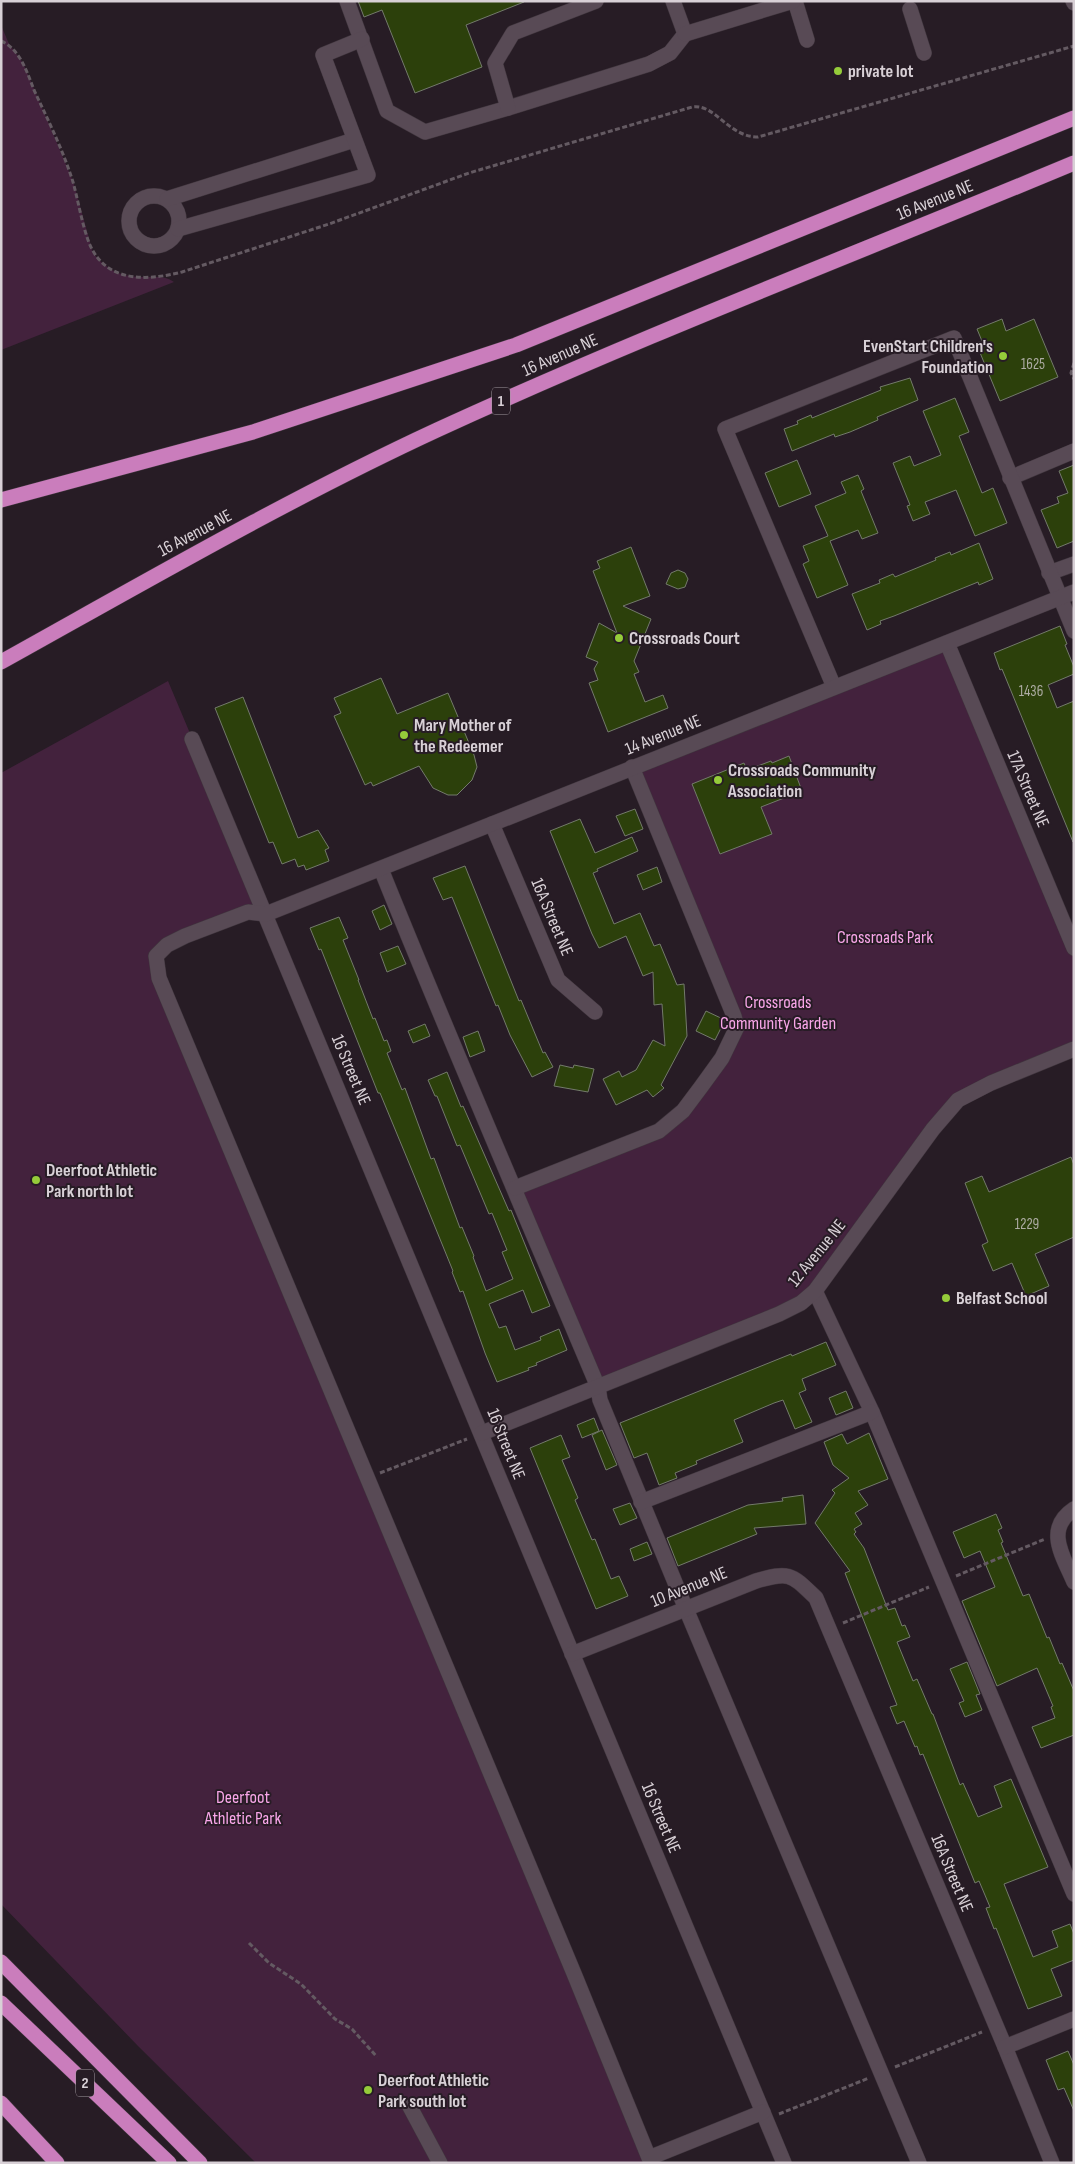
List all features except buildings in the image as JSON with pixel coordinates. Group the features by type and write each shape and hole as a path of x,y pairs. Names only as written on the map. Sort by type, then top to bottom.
{"highway":[{"name":"16 Avenue NE","path":"1,500 253,432 516,345 1074,118"},
{"name":"16 Avenue NE","path":"1,662 244,528 434,432 615,351 1074,163"},
{"path":"1,1962 200,2163"},
{"name":"2","path":"1,2003 169,2163"},
{"path":"1,2103 52,2158"},
{"path":"1,2117 52,2158"}],"street":[{"path":"347,1 387,111 425,132 649,64 670,53 685,34 776,4 794,1 807,40"},
{"path":"508,108 495,63 513,33 596,1"},
{"path":"673,1 685,34"},
{"path":"910,8 924,53"},
{"path":"354,140 167,199 151,196 136,203 129,217 132,233 144,244 160,246 167,242 178,230 368,175 323,55 362,39"},
{"path":"167,199 178,212 178,230"},
{"path":"834,687 725,428 954,338 1074,631"},
{"path":"1010,478 1074,451"},
{"path":"1049,573 1074,564"},
{"name":"14 Avenue NE","path":"266,914 1074,592"},
{"name":"17A Street NE","path":"947,643 1074,948"},
{"name":"16 Street NE","path":"192,739 784,2163"},
{"path":"515,1188 659,1131 683,1111 722,1058 737,1027 632,767"},
{"name":"16A Street NE","path":"492,824 558,980 595,1012"},
{"path":"381,869 444,1024 598,1387 600,1400 641,1502 919,2163"},
{"path":"266,914 248,912 167,944 156,956 159,978 568,1957 648,2158 763,2112"},
{"name":"12 Avenue NE","path":"482,1434 779,1314 801,1303 815,1291 933,1129 958,1100 982,1086 1074,1049"},
{"path":"815,1291 872,1412 1074,1894"},
{"path":"641,1502 872,1412"},
{"path":"1068,1514 1057,1534 1058,1543 1074,1582"},
{"name":"10 Avenue NE","path":"572,1654 686,1608 776,1575 795,1578 816,1598"},
{"name":"16A Street NE","path":"816,1598 1052,2163"},
{"path":"1005,2047 1074,2019"},
{"path":"410,2107 440,2163"}],"path":[{"path":"1,41 9,44 23,63 73,181 86,237 93,253 111,271 128,276 147,277 166,276 182,272 329,224 468,173 692,107 703,107 735,131 750,137 758,137 1074,46"},
{"path":"1074,363 1071,373 1074,379"},
{"path":"368,1478 482,1434"},
{"path":"249,1944 268,1963 301,1984 335,2019 352,2029 378,2057"}],"green space":[{"path":"1,25 9,44 23,63 73,181 93,253 105,265 124,275 162,277 174,282 1,350"},
{"name":"Crossroads Park","path":"947,643 1074,948 1074,1049 958,1100 815,1291 598,1387 515,1188 659,1131 737,1027 632,767"},
{"name":"Deerfoot Athletic Park","path":"168,681 266,914 248,913 156,956 657,2163 256,2163 138,2046 1,1904 1,773"}],"place":[{"name":"private lot","path":"838,71"},
{"name":"EvenStart Children's Foundation","path":"1003,356"},
{"name":"Crossroads Court","path":"619,638"},
{"name":"Mary Mother of the Redeemer","path":"404,735"},
{"name":"Crossroads Community Association","path":"718,780"},
{"name":"Deerfoot Athletic Park north lot","path":"36,1180"},
{"name":"Belfast School","path":"946,1298"},
{"name":"Deerfoot Athletic Park south lot","path":"368,2090"}],"park label":[{"name":"Crossroads Community Garden","path":"778,1012"}]}
